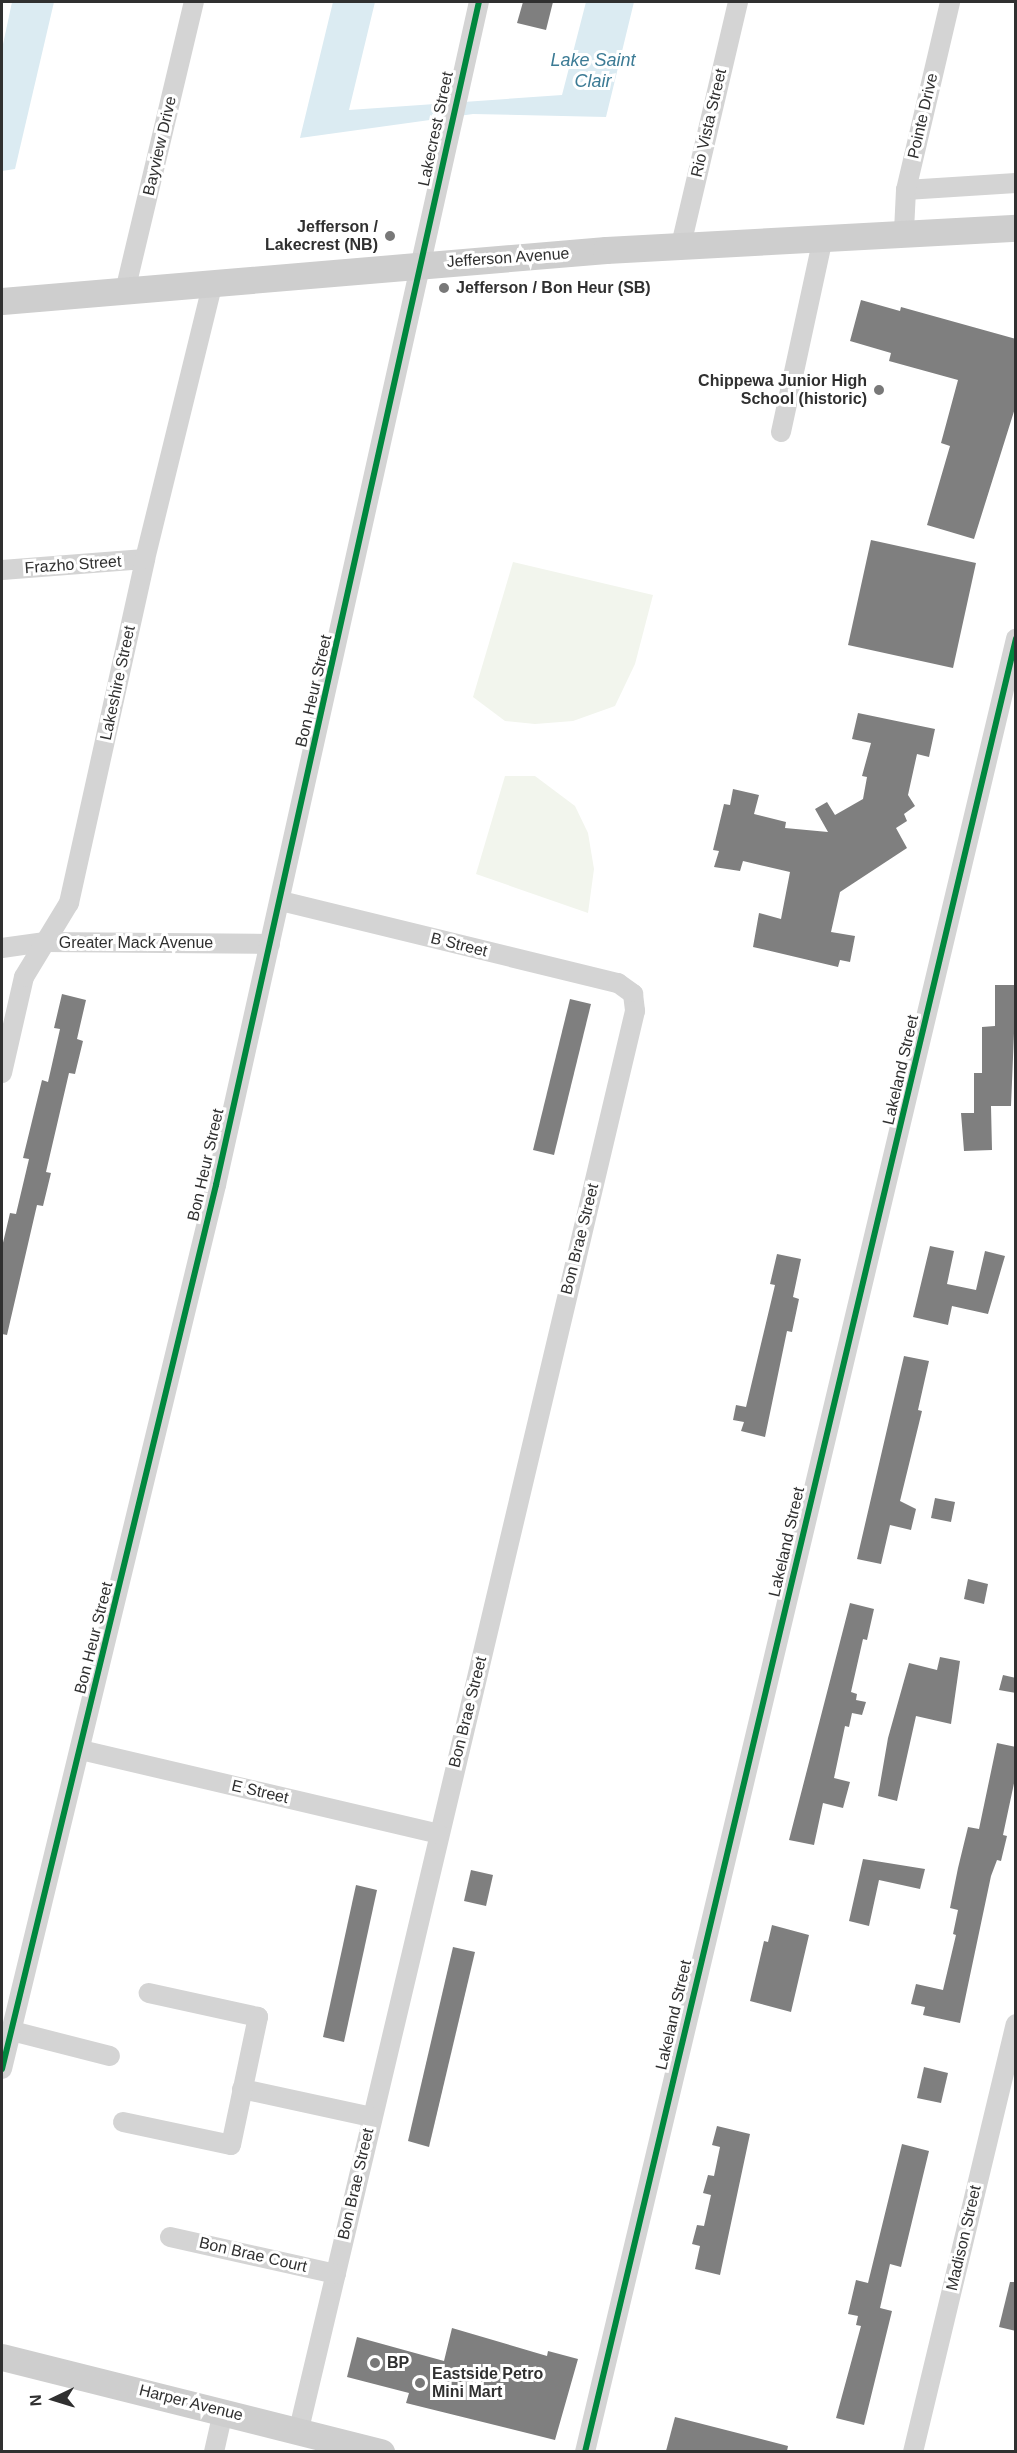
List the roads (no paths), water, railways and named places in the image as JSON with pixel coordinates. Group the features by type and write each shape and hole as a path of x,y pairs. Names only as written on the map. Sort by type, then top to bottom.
{"main road":[{"name":"Jefferson Avenue","path":"2,301 423,264 681,245 823,238 904,231 1016,228"},
{"name":"Harper Avenue","path":"2,2357 381,2451"}],"street":[{"name":"Bayview Drive","path":"126,291 194,2"},
{"name":"Lakecrest Street","path":"423,264 450,123 479,2"},
{"name":"Rio Vista Street","path":"681,245 738,2"},
{"name":"Pointe Drive","path":"904,231 906,190 950,2"},
{"path":"906,190 1016,183"},
{"path":"781,432 823,238"},
{"name":"Bon Heur Street","path":"2,2069 81,1750 281,901 423,264"},
{"name":"Lakeshire Street","path":"2,1073 24,977 69,903 145,559 213,283"},
{"name":"Frazho Street","path":"2,570 145,559"},
{"name":"Lakeland Street","path":"585,2451 1016,639"},
{"name":"B Street","path":"281,901 602,978 618,983 633,994"},
{"name":"Greater Mack Avenue","path":"2,948 44,942 270,944"},
{"name":"Bon Brae Street","path":"299,2429 438,1834 632,1023 633,994"},
{"name":"E Street","path":"81,1750 438,1834"},
{"path":"123,2122 231,2145 258,2017 149,1993"},
{"name":"Madison Street","path":"913,2451 1016,2024"},
{"path":"12,2031 110,2056"},
{"path":"242,2089 372,2116"},
{"name":"Bon Brae Court","path":"170,2236 336,2274"},
{"path":"214,2451 223,2412"}],"water":[{"path":"12,2 54,2 15,169 2,171 2,49"},
{"name":"Lake Saint Clair","path":"333,2 375,2 349,110 562,95 586,2 634,2 606,117 473,114 300,138"}],"place":[{"name":"Jefferson / Lakecrest (NB)","path":"390,236"},
{"name":"Jefferson / Bon Heur (SB)","path":"444,288"},
{"name":"Chippewa Junior High School (historic)","path":"879,390"},
{"name":"BP","path":"375,2363"},
{"name":"Eastside Petro Mini Mart","path":"420,2383"}]}
